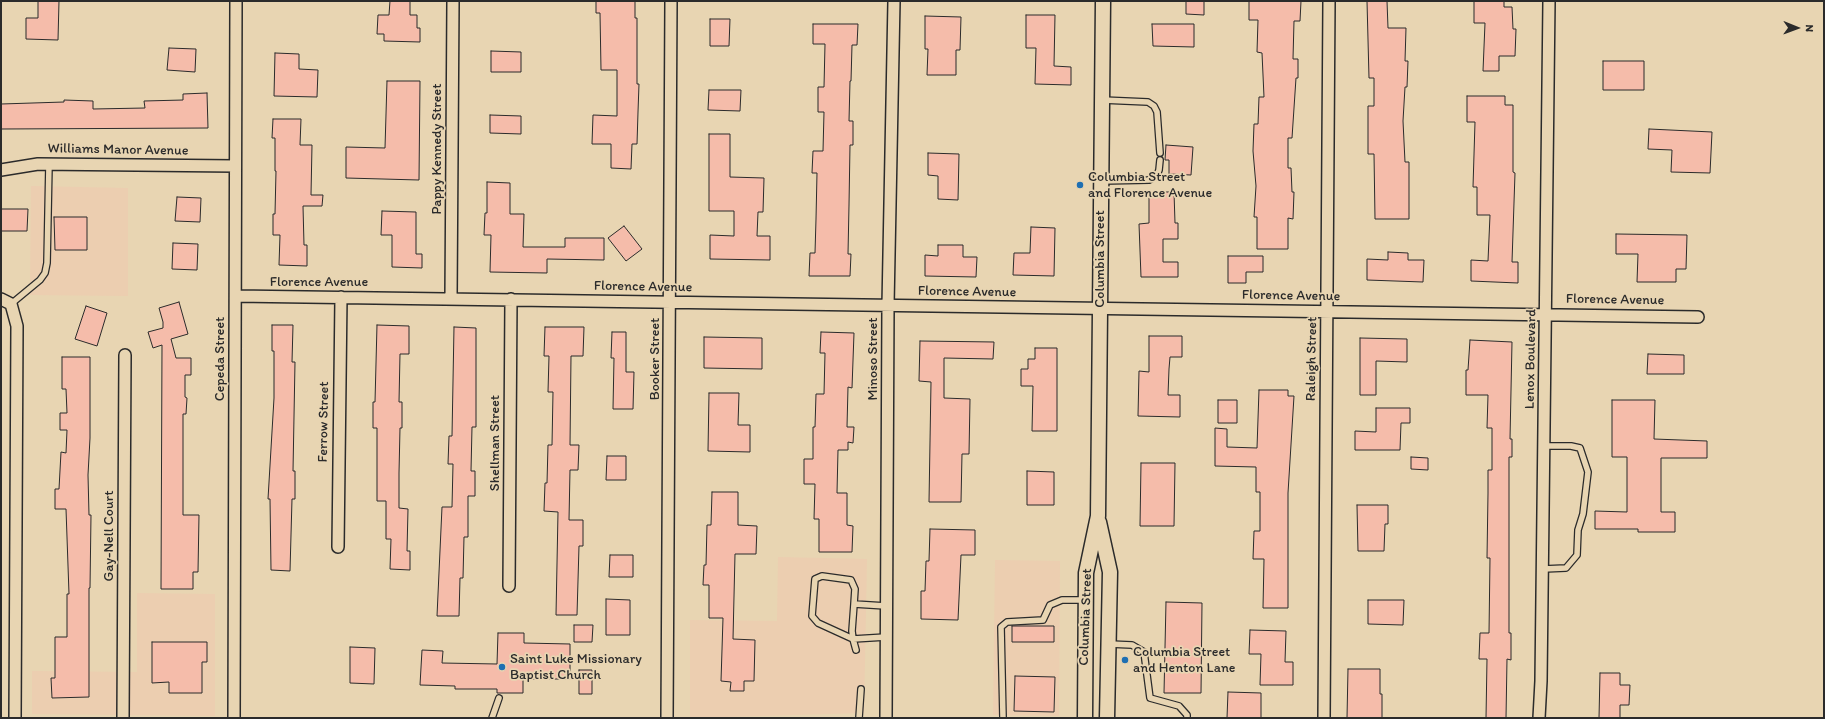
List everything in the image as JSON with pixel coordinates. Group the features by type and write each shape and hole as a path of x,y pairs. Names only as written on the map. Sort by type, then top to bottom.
{"street":[{"name":"Cepeda Street","path":"234,718 236,1"},
{"name":"Pappy Kennedy Street","path":"451,298 453,1"},
{"name":"Booker Street","path":"667,718 671,1"},
{"name":"Minoso Street","path":"886,718 888,305 894,1"},
{"name":"Columbia Street","path":"1084,718 1086,573 1098,516 1103,1"},
{"name":"Raleigh Street","path":"1324,718 1329,1"},
{"name":"Lenox Boulevard","path":"1540,718 1549,1"},
{"name":"Williams Manor Avenue","path":"1,170 38,164 235,166"},
{"name":"Florence Avenue","path":"236,296 340,296 670,303 1698,317"},
{"name":"Ferrow Street","path":"338,547 340,296"},
{"name":"Shellman Street","path":"509,586 511,300"},
{"path":"6,301 17,326 16,718"},
{"name":"Gay-Nell Court","path":"123,718 125,355"},
{"name":"Columbia Street","path":"1098,516 1110,572 1107,718"}],"lane":[{"path":"1102,100 1148,102 1154,106 1157,112 1160,153"},
{"path":"1101,181 1149,180 1157,175 1160,160"},
{"path":"6,301 40,280 45,273 47,263 49,164"},
{"path":"1543,569 1566,568 1577,555 1578,530 1583,514 1588,472 1580,448 1572,446 1544,446"},
{"path":"856,650 852,639 855,589 851,580 822,576 815,579 812,616 818,623 852,639 886,637"},
{"path":"1003,718 1001,627 1007,622 1043,620 1050,605 1062,600 1085,600"},
{"path":"854,604 886,606"},
{"path":"1108,644 1132,645 1144,652 1150,698 1179,706 1187,715 1187,718"},
{"path":"859,718 860,689"},
{"path":"492,718 499,698"}],"shaded area":[{"path":"31,186 128,188 128,296 30,295"},
{"path":"778,557 867,559 864,713 690,718 690,620 777,621"},
{"path":"995,560 1060,561 1059,716 993,715"},
{"path":"137,593 215,594 215,716 32,714 32,671 137,672"}],"building":[{"path":"38,1 59,1 58,40 26,39 26,18 38,18"},
{"path":"390,1 410,1 410,15 417,15 417,28 420,28 420,42 384,41 384,34 377,34 378,15 389,15"},
{"path":"596,1 635,1 635,18 637,18 637,84 639,84 637,144 632,144 631,169 611,168 611,144 592,144 593,115 617,116 617,70 601,70 600,13 596,13"},
{"path":"1186,1 1204,1 1204,15 1186,14"},
{"path":"1249,1 1301,1 1300,21 1294,21 1293,59 1298,59 1298,78 1296,78 1292,138 1288,138 1288,168 1291,168 1292,192 1294,192 1293,219 1288,218 1288,249 1257,249 1257,217 1254,217 1256,186 1253,151 1254,124 1258,124 1259,97 1264,97 1262,53 1257,52 1258,20 1249,20"},
{"path":"1367,1 1387,1 1388,28 1406,28 1405,61 1408,61 1403,121 1405,162 1409,162 1409,219 1375,219 1374,154 1368,154 1368,106 1374,106 1374,78 1369,78"},
{"path":"1474,1 1504,1 1504,7 1512,7 1513,29 1516,29 1515,56 1499,56 1499,71 1483,71 1485,23 1474,23"},
{"path":"1026,15 1055,15 1054,66 1071,67 1071,85 1035,84 1036,48 1026,48"},
{"path":"925,16 961,17 960,50 956,50 956,75 927,75 928,49 925,49"},
{"path":"710,19 730,19 729,46 710,46"},
{"path":"813,24 858,24 857,45 852,45 850,81 849,121 853,121 853,145 850,145 848,254 851,254 850,276 809,276 810,253 815,253 817,173 812,173 813,151 823,151 824,112 818,112 818,87 824,87 825,44 813,44"},
{"path":"1152,24 1194,24 1194,47 1153,46"},
{"path":"169,48 196,49 195,72 167,70"},
{"path":"491,51 521,52 521,72 491,72"},
{"path":"275,53 299,54 299,69 318,70 317,97 274,96"},
{"path":"1603,61 1644,61 1644,90 1603,90"},
{"path":"387,81 420,81 419,180 346,178 346,147 385,148"},
{"path":"709,90 741,90 740,111 708,110"},
{"path":"207,93 208,128 1,129 1,104 64,102 64,100 93,101 93,109 145,108 144,101 183,100 183,94"},
{"path":"1467,96 1505,96 1505,105 1513,105 1513,172 1515,173 1512,262 1518,262 1518,283 1471,281 1471,260 1488,261 1490,215 1477,215 1477,187 1473,187 1475,122 1467,122"},
{"path":"490,115 521,116 521,134 490,133"},
{"path":"273,119 301,119 300,145 312,145 311,195 323,195 322,206 303,206 304,245 307,245 307,266 279,265 280,235 273,235 276,171 275,138 272,138"},
{"path":"1649,129 1712,132 1710,173 1671,172 1672,150 1648,149"},
{"path":"709,134 730,134 730,177 764,178 763,212 758,212 757,236 770,236 770,260 710,259 710,235 734,236 734,211 709,211"},
{"path":"1166,145 1193,147 1191,175 1169,174 1169,160 1165,160"},
{"path":"928,153 959,154 958,200 938,199 938,176 928,175"},
{"path":"487,182 510,183 510,214 524,214 523,247 565,247 565,238 604,238 604,260 547,259 547,273 490,272 491,235 484,235 485,213 487,213"},
{"path":"1149,192 1174,192 1175,223 1178,223 1178,239 1163,239 1163,262 1178,262 1178,277 1141,277 1139,224 1149,223"},
{"path":"177,197 201,198 200,222 175,221"},
{"path":"1,209 28,209 27,231 1,231"},
{"path":"382,211 416,212 416,254 422,254 422,268 392,267 392,235 381,235"},
{"path":"54,217 87,217 87,250 55,250"},
{"path":"624,226 642,249 626,261 608,238"},
{"path":"1031,227 1055,228 1054,276 1013,275 1014,253 1030,253"},
{"path":"1616,234 1687,235 1686,269 1676,269 1676,282 1637,282 1638,254 1616,254"},
{"path":"173,243 198,244 197,270 172,269"},
{"path":"938,245 963,245 963,257 977,257 976,277 925,276 925,255 938,256"},
{"path":"1388,252 1408,253 1408,260 1424,260 1423,282 1367,280 1367,259 1388,260"},
{"path":"1228,256 1263,256 1263,272 1246,272 1246,283 1228,283"},
{"path":"179,302 188,334 171,339 176,358 191,358 191,375 185,375 185,397 187,398 186,414 183,414 183,515 199,515 198,572 193,572 193,589 161,589 162,345 153,348 148,332 163,328 159,308"},
{"path":"86,306 107,313 97,346 75,339"},
{"path":"272,325 293,325 292,362 295,362 293,471 295,471 295,499 292,499 290,571 271,570 270,499 268,499 274,398 274,351 272,351"},
{"path":"377,325 409,326 409,354 400,354 399,402 402,402 402,428 400,428 399,508 408,509 407,551 410,551 410,570 390,569 391,539 386,539 386,501 377,501 377,428 373,428 373,402 375,402"},
{"path":"454,327 476,328 476,427 472,427 471,471 475,471 475,496 468,496 468,537 464,537 463,578 460,578 459,616 437,616 442,507 452,507 453,464 448,464 449,436 452,436"},
{"path":"545,327 584,327 583,356 571,356 570,445 579,445 578,470 570,470 569,520 583,520 583,546 579,546 577,615 556,615 558,512 544,511 545,483 547,483 548,445 552,445 553,392 548,392 549,356 544,356"},
{"path":"612,332 626,332 626,372 634,372 633,409 613,409 614,358 611,358"},
{"path":"821,332 854,333 852,388 848,387 847,427 854,427 853,443 848,442 848,450 838,450 837,493 847,493 847,525 853,526 852,552 819,552 819,519 814,519 815,484 804,484 804,459 813,459 813,427 815,427 816,394 824,394 825,353 820,353"},
{"path":"1149,336 1182,336 1182,357 1170,357 1168,395 1180,395 1180,417 1138,416 1139,371 1149,372"},
{"path":"704,337 762,338 762,369 704,368"},
{"path":"1360,338 1407,339 1407,362 1376,361 1376,395 1360,395"},
{"path":"1470,340 1512,342 1510,439 1512,439 1512,457 1509,457 1509,633 1511,633 1511,660 1507,659 1506,718 1486,718 1487,659 1479,659 1480,633 1489,633 1490,558 1487,558 1488,470 1492,470 1492,428 1487,428 1488,395 1466,395 1466,370 1468,370"},
{"path":"920,341 994,342 993,359 944,358 944,398 970,399 969,454 962,454 961,502 929,502 931,382 919,381"},
{"path":"1035,348 1057,348 1057,431 1032,431 1033,386 1021,386 1021,369 1028,369 1028,359 1035,359"},
{"path":"1648,354 1684,355 1684,374 1647,374"},
{"path":"62,357 90,357 90,438 88,475 89,515 91,515 89,697 52,698 51,678 55,678 55,637 67,637 67,594 69,594 66,509 55,509 55,489 59,489 61,452 66,453 67,430 60,430 60,413 67,413 66,389 62,389"},
{"path":"1259,390 1288,390 1288,396 1294,396 1288,493 1288,608 1263,608 1264,559 1253,559 1254,531 1260,531 1260,492 1256,492 1256,467 1215,466 1215,428 1227,429 1227,447 1257,448"},
{"path":"709,393 739,393 738,425 750,425 750,452 708,451"},
{"path":"1218,400 1237,400 1237,423 1218,423"},
{"path":"1612,400 1655,400 1654,439 1707,441 1707,458 1661,458 1661,512 1675,512 1675,532 1638,532 1638,529 1595,529 1595,511 1627,512 1627,457 1612,457"},
{"path":"1376,408 1410,408 1410,423 1401,423 1400,450 1355,450 1355,431 1376,432"},
{"path":"607,456 626,456 626,480 606,480"},
{"path":"1411,457 1428,458 1428,470 1411,469"},
{"path":"1141,463 1175,463 1174,526 1140,526"},
{"path":"1027,471 1054,472 1054,505 1027,505"},
{"path":"712,492 738,492 738,525 757,526 756,554 735,554 733,639 755,640 754,681 744,681 744,691 730,691 731,682 721,681 723,618 709,618 709,585 703,585 704,565 706,565 707,525 711,525"},
{"path":"1357,505 1388,505 1388,524 1385,524 1384,551 1358,551"},
{"path":"930,529 975,530 975,555 961,555 958,620 921,619 921,591 925,591 926,561 929,561"},
{"path":"610,555 633,555 633,577 609,577"},
{"path":"606,599 630,600 630,635 606,635"},
{"path":"1368,600 1404,600 1403,625 1368,624"},
{"path":"1166,602 1202,603 1201,693 1164,693"},
{"path":"574,625 593,625 592,642 574,642"},
{"path":"1012,626 1054,626 1054,642 1012,642"},
{"path":"1250,630 1286,631 1285,662 1293,662 1293,685 1260,685 1261,654 1249,654"},
{"path":"498,633 524,633 524,643 570,644 570,679 523,679 523,693 497,693 497,689 455,689 455,686 420,685 422,650 443,651 442,663 497,664"},
{"path":"152,642 207,642 207,662 202,662 202,693 169,693 169,682 152,683"},
{"path":"350,647 375,648 374,684 350,683"},
{"path":"1348,669 1380,669 1382,718 1347,718"},
{"path":"579,670 592,670 592,694 579,694"},
{"path":"1600,673 1620,673 1620,685 1630,685 1629,705 1620,705 1620,718 1599,718"},
{"path":"1015,676 1055,677 1054,712 1014,711"},
{"path":"1228,692 1261,693 1261,718 1227,718"}],"place":[{"name":"Columbia Street and Florence Avenue","path":"1080,185"},
{"name":"Columbia Street and Henton Lane","path":"1125,660"},
{"name":"Saint Luke Missionary Baptist Church","path":"502,667"}]}
